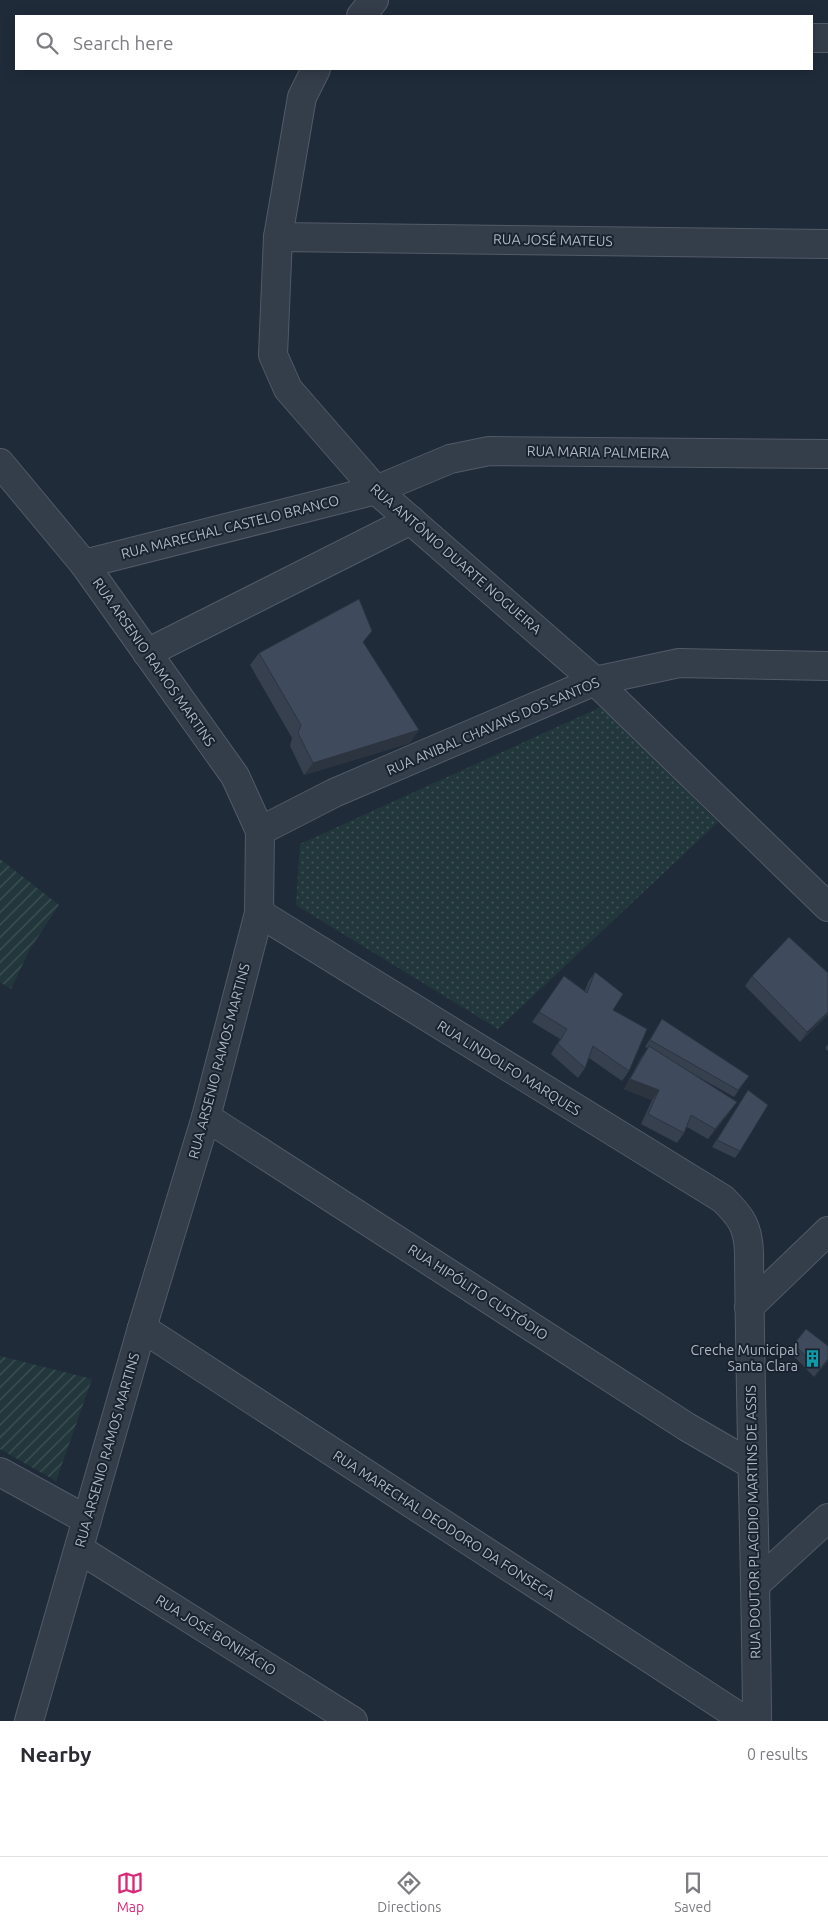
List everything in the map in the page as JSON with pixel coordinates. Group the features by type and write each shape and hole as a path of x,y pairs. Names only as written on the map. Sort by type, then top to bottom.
{"street":[{"path":"361,15 374,0"},
{"path":"813,38 828,38"},
{"name":"RUA ANTÔNIO DUARTE NOGUEIRA","path":"316,70 302,97 278,237 273,355 288,389 376,490 595,682 828,907"},
{"name":"RUA JOSÉ MATEUS","path":"278,237 828,244"},
{"name":"RUA MARIA PALMEIRA","path":"376,490 450,459 489,451 828,454"},
{"name":"RUA ARSENIO RAMOS MARTINS","path":"0,463 84,564 235,776 260,831 259,914 206,1118 142,1328 29,1721"},
{"name":"RUA MARECHAL CASTELO BRANCO","path":"84,564 376,490"},
{"path":"148,653 411,520"},
{"name":"RUA ANIBAL CHAVANS DOS SANTOS","path":"260,831 334,793 595,682 679,663 828,666"},
{"path":"801,882 828,882"},
{"name":"RUA LINDOLFO MARQUES","path":"259,914 724,1199 739,1215 748,1234"},
{"name":"RUA HIPÓLITO CUSTÓDIO","path":"206,1118 688,1427 751,1464"},
{"path":"749,1307 828,1231"},
{"name":"RUA DOUTOR PLACIDIO MARTINS DE ASSIS","path":"748,1234 751,1464 756,1584 757,1721"},
{"name":"RUA MARECHAL DEODORO DA FONSECA","path":"142,1328 746,1721"},
{"path":"0,1472 87,1520"},
{"path":"756,1584 828,1518"},
{"name":"RUA JOSÉ BONIFÁCIO","path":"79,1549 353,1721"}],"green space":[{"path":"601,707 718,822 498,1029 296,905 300,844"},
{"path":"0,859 59,905 30,949 11,989 0,982"},
{"path":"0,1356 92,1379 56,1481 0,1449"}],"building":[{"path":"359,599 372,631 363,642 419,730 313,763 298,733 301,725 259,653"},
{"path":"789,937 828,973 828,1012 807,1032 752,976"},
{"path":"595,972 623,994 613,1010 647,1029 629,1071 593,1046 585,1068 558,1044 567,1029 539,1012 564,976 587,993"},
{"path":"662,1019 749,1076 738,1090 650,1040"},
{"path":"649,1046 737,1102 715,1129 691,1115 684,1133 648,1114 659,1090 630,1079"},
{"path":"748,1090 768,1105 740,1151 717,1140"},
{"path":"806,1329 828,1346 828,1359 819,1370 794,1344"}],"place":[{"name":"Creche Municipal Santa Clara","path":"812,1358"}]}
